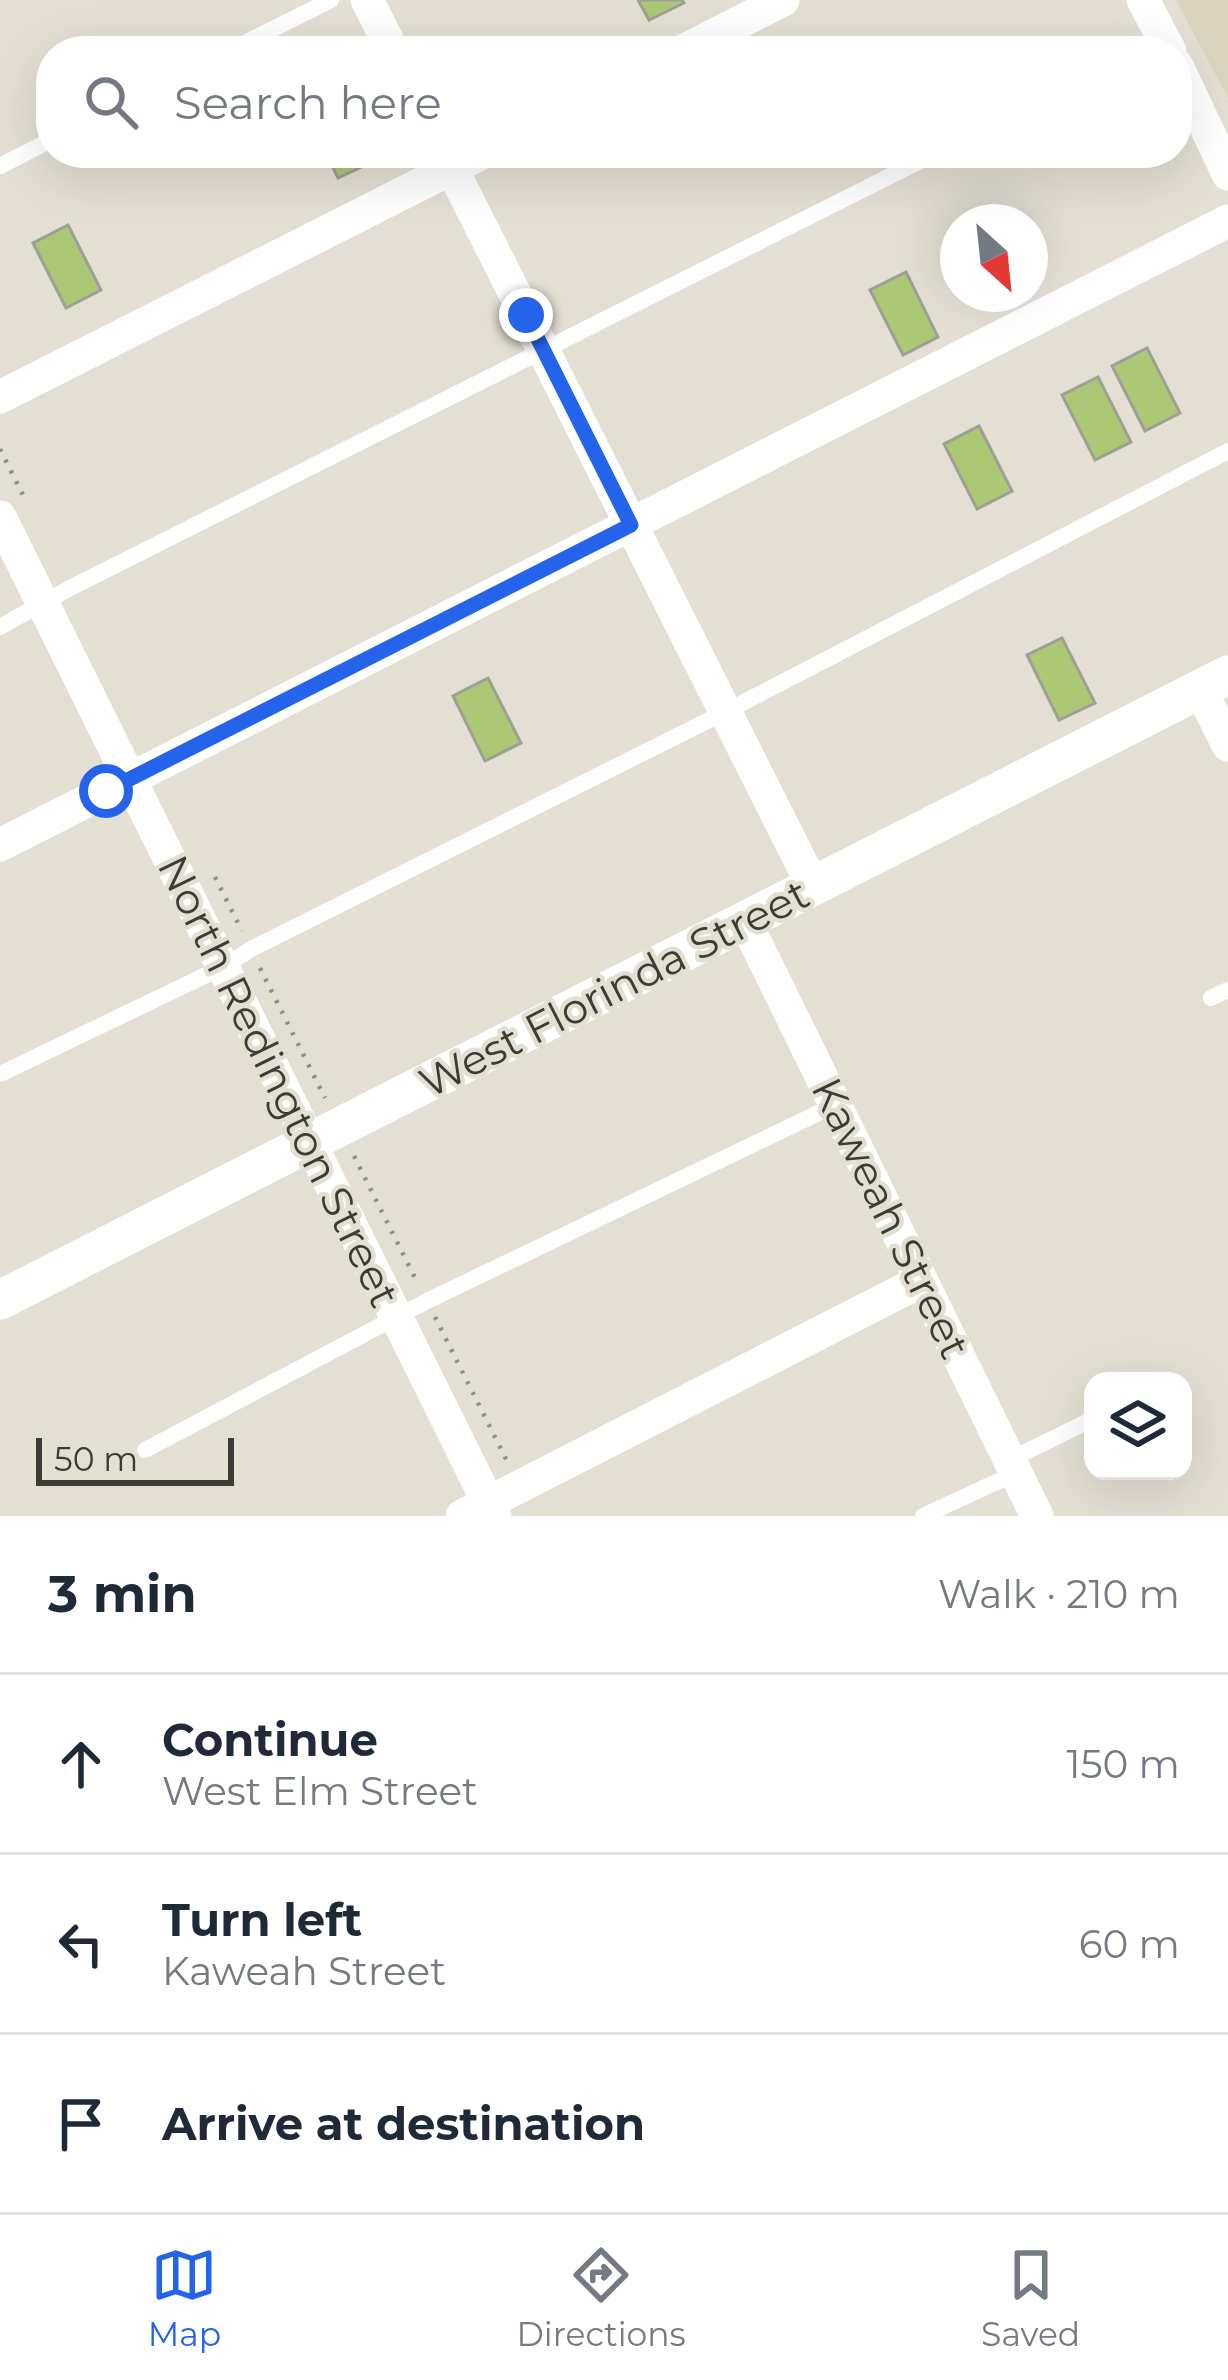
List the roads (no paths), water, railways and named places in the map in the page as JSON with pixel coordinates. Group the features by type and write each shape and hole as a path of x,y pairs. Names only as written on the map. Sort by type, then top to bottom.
{"street":[{"path":"367,0 385,36"},
{"path":"712,36 783,0"},
{"path":"1142,0 1156,36"},
{"path":"1192,107 1228,174"},
{"path":"0,397 440,168"},
{"path":"463,168 544,352 813,886"},
{"path":"0,845 1228,221"},
{"name":"North Redington Street","path":"15,513 42,602 130,779 237,958 325,1135 396,1318 482,1512"},
{"path":"1214,682 1228,745"},
{"name":"West Florinda Street","path":"0,1300 1214,682"},
{"name":"Kaweah Street","path":"745,921 1037,1516"},
{"path":"482,1512 520,1487 921,1281"}],"lane":[{"path":"259,36 331,0"},
{"path":"0,166 36,148"},
{"path":"0,627 906,168"},
{"path":"0,1074 725,712 1228,452"},
{"path":"145,1450 427,1301 836,1105"},
{"path":"923,1516 1084,1424"}]}
